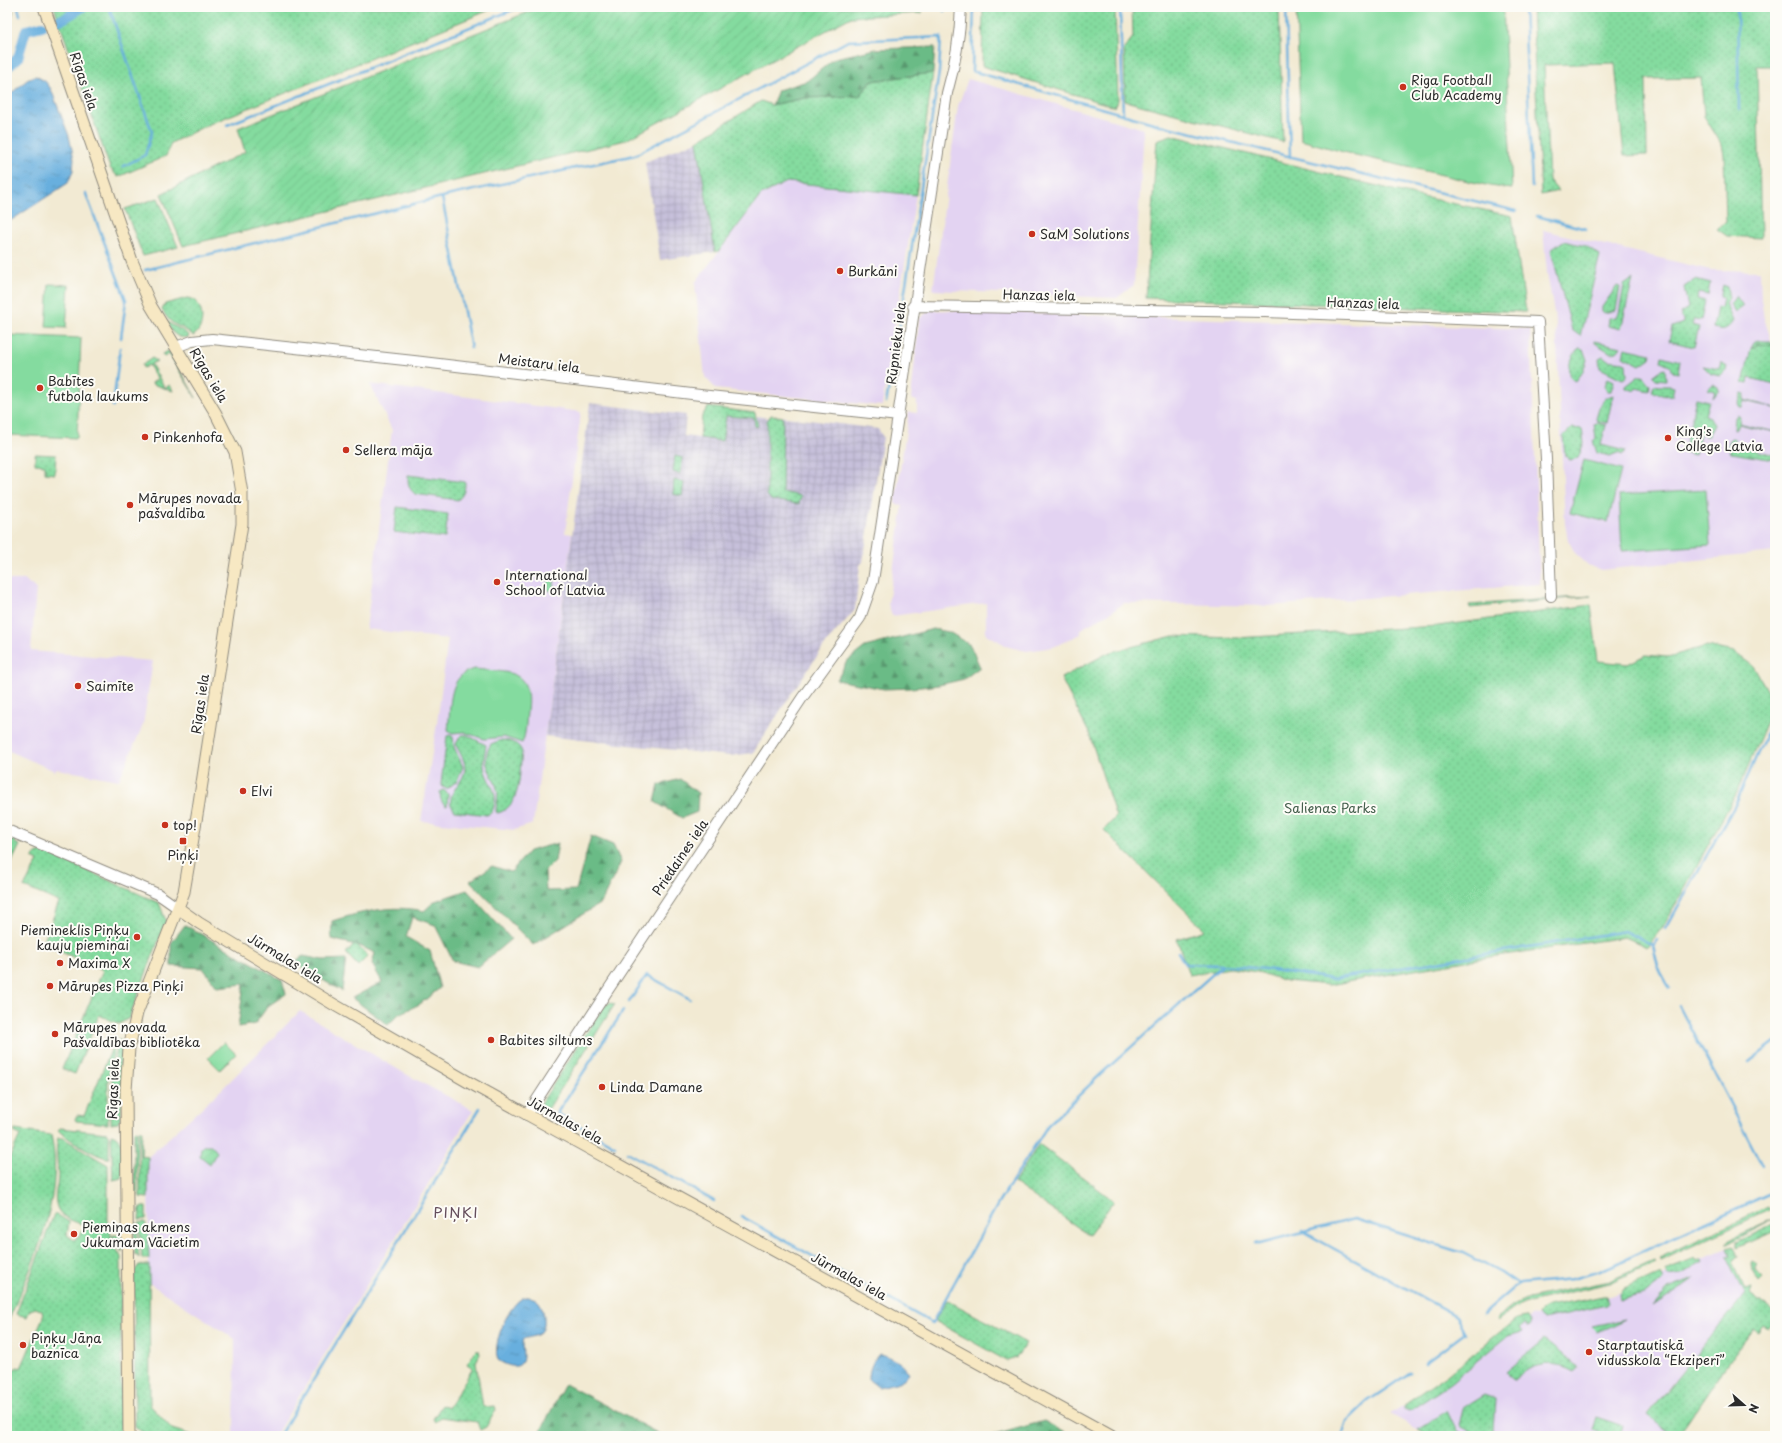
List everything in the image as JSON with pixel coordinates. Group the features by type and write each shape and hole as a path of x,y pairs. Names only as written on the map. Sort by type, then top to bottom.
{"main road":[{"name":"Rīgas iela","path":"44,7 132,261 151,306 215,412 230,440 240,475 243,505 242,524 184,892 137,1013 127,1064 129,1436"},
{"name":"Jūrmalas iela","path":"178,908 206,927 413,1051 1111,1436"}],"street":[{"name":"Rūpnieku iela","path":"860,618 873,581 899,416 913,306 947,93 953,71 960,28 961,7"},
{"name":"Hanzas iela","path":"913,306 1265,312 1538,322 1546,459 1551,596"},
{"name":"Meistaru iela","path":"176,347 192,341 212,340 428,362 692,394 899,416"},
{"name":"Priedaines iela","path":"527,1115 606,993 802,698 860,618"},
{"name":"Jūrmalas iela","path":"7,830 158,894 178,908"}],"shaded area":[{"path":"968,79 1144,129 1134,285 1117,298 933,290 958,106"},
{"path":"697,141 715,252 660,260 645,162"},
{"path":"787,182 916,195 882,406 716,389 705,377 695,283 761,195"},
{"name":"King's College Latvia","path":"1543,230 1710,270 1760,271 1761,300 1764,318 1775,352 1775,552 1601,570 1588,565 1575,553 1568,540 1565,524 1556,324 1547,273"},
{"path":"930,310 1530,329 1540,584 1268,606 1124,603 1081,629 1081,634 1053,647 1027,651 1009,647 986,634 986,603 892,616 888,604 903,505 895,504 909,412 917,413 917,401 911,399 919,319"},
{"path":"370,384 581,412 565,533 572,534 533,824 514,830 421,821 437,723 448,639 366,629 392,430"},
{"path":"590,403 686,415 684,436 722,441 726,416 755,418 756,426 757,416 768,418 771,415 878,429 883,437 863,562 860,565 855,610 827,642 753,753 730,756 545,736"},
{"name":"Saimīte","path":"7,580 25,580 36,589 31,651 153,661 143,725 119,780 57,769 55,771 7,750"},
{"path":"300,1011 404,1073 473,1110 275,1436 234,1436 235,1339 149,1283 148,1157 220,1091"},
{"name":"Starptautiskā vidusskola “Ekziperī”","path":"1727,1248 1730,1256 1727,1258 1744,1294 1648,1414 1674,1436 1430,1436 1390,1414 1452,1374 1509,1330 1531,1317 1603,1299"}],"green space":[{"path":"7,7 12,7 13,12 7,37"},
{"path":"54,7 497,7 207,125 171,143 166,156 118,177 110,168"},
{"path":"541,7 923,7 922,13 851,17 626,140 183,246 161,194 245,152 238,128"},
{"path":"983,7 1115,7 1118,100 1115,107 982,66"},
{"path":"1132,7 1279,7 1283,142 1125,101 1124,49 1133,37"},
{"name":"Riga Football Club Academy","path":"1296,7 1503,7 1512,189 1490,186 1347,153 1301,140"},
{"path":"1532,7 1775,7 1775,66 1757,66 1761,238 1727,236 1717,229 1726,221 1724,155 1722,145 1704,116 1701,78 1646,79 1647,155 1624,156 1615,63 1544,65 1549,180 1558,191 1541,195"},
{"path":"935,47 933,73 871,81 860,96 805,98 772,105 778,90 807,81 835,58 876,49"},
{"path":"933,73 916,195 787,182 761,195 719,251 715,252 697,141 761,101 772,105 805,98 860,96 871,81"},
{"path":"1171,135 1418,196 1512,216 1526,312 1146,298 1157,140"},
{"path":"158,198 178,247 143,256 125,209"},
{"path":"1563,241 1586,246 1600,255 1580,336 1572,330 1551,250"},
{"path":"1633,279 1621,329 1608,326 1609,318 1616,317 1619,313 1624,285"},
{"path":"1696,279 1710,283 1708,295 1698,293 1697,299 1705,301 1701,320 1694,319 1692,325 1699,327 1694,347 1669,341 1672,327 1683,323 1680,313 1688,308 1684,287"},
{"path":"49,284 69,285 66,328 46,327"},
{"path":"1723,285 1727,287 1729,298 1725,303 1733,321 1727,328 1713,328 1717,307 1721,308 1723,298 1720,297"},
{"path":"1617,286 1620,287 1616,310 1604,313 1602,311 1602,307"},
{"path":"1736,296 1743,306 1735,312 1730,304"},
{"path":"187,298 197,303 202,314 200,327 193,336 173,323 162,310 165,304"},
{"path":"165,320 185,332 189,337 184,338 174,334"},
{"name":"Babītes futbola laukums","path":"7,335 81,338 77,438 7,435"},
{"path":"1595,341 1621,347 1617,352 1611,353 1595,343"},
{"path":"1757,341 1771,341 1773,345 1757,344 1756,348 1751,348"},
{"path":"1757,344 1773,345 1775,352 1775,384 1749,378 1748,384 1743,383 1751,348 1756,348"},
{"path":"1579,348 1583,349 1587,360 1582,373 1576,381 1569,374 1569,365"},
{"path":"1625,348 1651,354 1650,358 1640,365 1623,356"},
{"path":"168,351 170,352 196,398 169,354 164,357 162,354"},
{"path":"1603,356 1608,360 1624,362 1626,364 1627,376 1623,379 1600,368 1599,358"},
{"path":"1662,356 1680,361 1678,373 1673,372 1671,366 1661,361"},
{"path":"152,358 157,361 151,364 165,388 170,385 173,391 152,384 157,379 149,365 143,368 142,365"},
{"path":"1721,362 1727,366 1726,370 1720,376 1711,374 1703,366 1719,369"},
{"path":"1665,369 1666,380 1656,379 1653,376 1661,370"},
{"path":"1639,376 1643,376 1650,385 1649,391 1636,388 1635,391 1626,388 1626,386"},
{"path":"1608,378 1614,381 1611,391 1608,391 1604,387"},
{"path":"1713,384 1718,387 1719,390 1713,398 1715,391 1708,389"},
{"path":"1654,385 1674,387 1672,396 1652,392"},
{"path":"1742,393 1745,394 1744,400 1775,408 1744,401 1742,407 1740,407 1738,404"},
{"path":"1613,395 1607,423 1597,421 1596,419 1601,404 1606,398"},
{"path":"1696,398 1709,401 1705,415 1710,417 1714,425 1708,436 1704,436 1701,430 1695,455 1684,452"},
{"path":"708,407 755,413 758,426 755,427 754,418 726,416 722,441 700,438 702,416"},
{"path":"771,415 783,417 782,492 801,496 799,504 771,500 767,495 767,421"},
{"path":"1738,415 1740,417 1739,423 1775,432 1739,424 1737,429 1734,430 1735,417"},
{"path":"1597,423 1606,425 1601,445 1625,451 1623,455 1617,453 1610,456 1597,453 1593,441 1596,438 1594,424"},
{"path":"1572,428 1582,429 1584,443 1578,458 1570,460 1565,456 1563,436"},
{"path":"1730,439 1735,439 1734,445 1775,455 1775,460 1731,453 1728,447"},
{"path":"35,454 56,455 55,474 45,473 45,465 35,464"},
{"path":"675,456 683,458 680,474 673,472"},
{"path":"1584,460 1621,470 1608,522 1570,513"},
{"path":"408,475 465,482 463,494 458,500 415,494 409,486"},
{"path":"674,480 684,482 682,496 673,494"},
{"path":"1706,490 1710,545 1622,551 1619,495"},
{"path":"397,507 448,514 445,538 394,532"},
{"path":"549,576 555,577 553,591 547,590"},
{"path":"1591,596 1470,608 1469,605"},
{"name":"Salienas Parks","path":"1591,605 1598,661 1628,664 1645,655 1668,657 1707,646 1734,652 1753,666 1775,703 1737,792 1665,924 1647,947 1625,937 1477,959 1329,985 1286,981 1257,972 1230,968 1189,975 1177,939 1205,930 1104,830 1116,817 1089,733 1061,678 1108,653 1173,636 1235,638 1438,626"},
{"path":"933,629 949,632 970,645 980,667 964,679 939,685 912,688 884,689 837,680 847,661 865,647"},
{"path":"475,669 508,673 522,680 526,687 528,698 526,728 522,743 504,737 484,739 464,732 452,733 448,730 450,702 455,684 459,677 466,672"},
{"path":"450,735 453,737 454,747 463,767 457,781 447,789 441,784 447,736"},
{"path":"461,735 467,735 486,745 484,767 493,788 495,798 492,812 487,815 455,811 451,805 452,795 462,778 465,768 464,761 456,744"},
{"path":"501,740 514,743 519,746 522,752 518,787 515,796 506,809 498,813 496,812 498,795 497,789 488,768 486,757 491,744"},
{"path":"680,779 698,793 697,812 682,818 655,802 659,785"},
{"path":"444,790 448,794 447,806 443,804 441,798 440,792"},
{"path":"7,835 17,839 15,843 20,845 7,872"},
{"path":"591,836 613,845 621,862 601,903 533,945 470,881 492,866 511,872 529,851 558,843 555,861 545,871 546,891 576,890"},
{"path":"44,851 159,903 166,921 129,1018 119,1024 99,1015 75,1074 62,1069 103,970 43,944 59,902 24,887 38,861 32,858 36,854"},
{"path":"467,890 511,939 478,967 453,961 435,925 412,917 406,937 430,951 440,988 420,1004 399,1014 388,1025 352,998 382,982 372,964 375,953 360,946 331,939 332,921 377,910 401,908 424,911 435,901"},
{"path":"185,925 282,980 286,994 268,1006 255,1024 238,1027 244,984 217,987 203,968 171,966 171,943"},
{"path":"355,943 368,956 358,966 346,953"},
{"path":"303,956 323,960 346,959 342,991 293,963"},
{"path":"609,1003 615,1004 545,1114 541,1111 540,1105 603,1007"},
{"path":"109,1037 116,1038 108,1079 108,1124 76,1121 75,1119 77,1115 84,1116 114,1043 109,1041"},
{"path":"119,1039 124,1044 121,1118 118,1123 111,1124 112,1072"},
{"path":"224,1042 236,1054 220,1070 208,1058"},
{"path":"60,1128 107,1133 109,1137 109,1158 98,1155 74,1142 58,1130"},
{"path":"15,1130 51,1135 54,1158 54,1182 44,1231 7,1324 7,1164 20,1135 14,1132"},
{"path":"136,1130 137,1196 134,1192 134,1132"},
{"path":"139,1130 142,1130 141,1156 148,1157 148,1198 140,1197"},
{"path":"111,1134 116,1136 122,1146 123,1160 122,1178 113,1180"},
{"path":"58,1138 63,1138 108,1165 108,1227 85,1225 69,1219 58,1210 55,1196 58,1176"},
{"path":"1039,1144 1114,1201 1089,1235 1014,1183"},
{"path":"204,1145 211,1145 217,1152 210,1164 200,1156 201,1148"},
{"path":"140,1207 146,1207 146,1219 139,1220"},
{"path":"1768,1207 1770,1210 1660,1261 1659,1258"},
{"path":"54,1214 69,1222 67,1235 74,1240 79,1237 84,1229 110,1230 112,1241 121,1257 121,1436 7,1436 7,1374 12,1375 14,1369 18,1367 21,1368 43,1317 42,1311 36,1308 30,1310 27,1317 16,1314"},
{"path":"1775,1219 1727,1244 1726,1242 1739,1235"},
{"path":"145,1222 148,1230 149,1259 142,1259 139,1223"},
{"path":"134,1223 137,1223 139,1258 135,1254"},
{"path":"1775,1224 1775,1231 1737,1248 1737,1242"},
{"path":"113,1235 123,1236 122,1252 113,1237"},
{"path":"1733,1246 1739,1257 1733,1262 1745,1290 1752,1288 1750,1294 1775,1313 1775,1321 1770,1328 1764,1325 1759,1332 1754,1329 1734,1354 1678,1436 1674,1436 1648,1415 1744,1294 1726,1257 1730,1256 1727,1248"},
{"path":"1695,1258 1697,1261 1702,1259 1703,1262 1683,1274 1668,1276 1665,1270"},
{"path":"1654,1261 1655,1263 1613,1282 1525,1303 1516,1307 1497,1321 1496,1319 1514,1305 1529,1298 1609,1281"},
{"path":"1753,1262 1758,1265 1755,1271 1763,1278 1759,1282 1753,1273"},
{"path":"139,1265 149,1265 150,1405 172,1429 194,1436 171,1437 153,1435 139,1430 135,1426 134,1272"},
{"path":"1660,1273 1663,1280 1645,1294 1620,1300 1619,1294 1622,1290"},
{"path":"1694,1279 1689,1283 1653,1307 1668,1289"},
{"path":"1607,1296 1609,1303 1607,1305 1544,1319 1538,1315 1544,1308"},
{"path":"947,1300 1026,1343 1016,1358 1007,1361 935,1321"},
{"path":"1525,1317 1530,1324 1527,1328 1524,1324 1519,1328 1522,1332 1508,1336 1451,1383 1409,1411 1404,1409 1407,1402 1448,1374 1516,1319"},
{"path":"1625,1319 1598,1332 1592,1326"},
{"path":"1544,1339 1577,1366 1574,1371 1558,1365 1542,1365 1528,1370 1514,1380 1506,1371"},
{"path":"476,1350 479,1350 480,1354 476,1362 483,1407 495,1406 496,1410 486,1427 480,1430 477,1422 441,1417 435,1422 433,1419 442,1405 448,1408 473,1368 467,1364"},
{"path":"565,1384 663,1436 538,1436"},
{"path":"1484,1395 1495,1399 1493,1431 1488,1434 1479,1435 1459,1426 1463,1408"},
{"path":"1447,1411 1457,1432 1465,1436 1430,1436 1418,1429"},
{"path":"1596,1417 1623,1426 1620,1436 1607,1436 1592,1430"},
{"path":"1044,1421 1071,1436 991,1436"}],"water":[{"path":"36,76 45,81 51,89 69,136 74,159 73,171 68,183 7,223 7,97 27,80"},
{"path":"525,1297 534,1298 537,1300 543,1311 544,1325 539,1334 523,1339 523,1356 520,1364 517,1366 509,1366 498,1360 496,1353 499,1335 513,1307"},
{"path":"879,1354 888,1356 897,1361 907,1370 909,1374 899,1382 878,1387 869,1380 871,1366"}],"waterway":[{"path":"18,7 20,15"},
{"path":"57,21 83,7"},
{"path":"109,7 152,132 145,155 122,167"},
{"path":"227,125 520,7"},
{"path":"974,7 972,71 1160,125 1516,211"},
{"path":"1120,7 1123,115"},
{"path":"1286,7 1290,157"},
{"path":"1524,7 1532,187"},
{"path":"1737,7 1739,110"},
{"path":"7,68 18,58 26,30 42,26"},
{"path":"145,270 442,197 635,155 848,41 941,37 939,72 897,342 886,403"},
{"path":"86,194 126,300 121,338"},
{"path":"442,197 471,348"},
{"path":"1537,216 1586,229"},
{"path":"113,406 120,348"},
{"path":"1666,928 1735,805 1775,714"},
{"path":"1178,952 1185,964 1223,965 1265,969 1333,979 1625,931 1653,945"},
{"path":"1657,940 1653,945 1658,967 1669,987"},
{"path":"741,1216 932,1323 999,1202 1048,1125 1101,1074 1223,965"},
{"path":"629,1002 647,975 690,999"},
{"path":"1679,1006 1762,1165"},
{"path":"615,1146 557,1113 623,1011"},
{"path":"1749,1062 1775,1042"},
{"path":"279,1436 480,1108"},
{"path":"627,1152 714,1201"},
{"path":"1772,1182 1773,1191"},
{"path":"1483,1314 1513,1288 1520,1284 1573,1279 1600,1271 1775,1191"},
{"path":"1256,1244 1354,1219 1463,1253 1501,1273 1518,1285"},
{"path":"1302,1231 1456,1316 1465,1333"},
{"path":"1425,1363 1465,1333"},
{"path":"1342,1436 1347,1421 1368,1401 1411,1372"}],"place":[{"name":"Riga Football Club Academy","path":"1403,87"},
{"name":"SaM Solutions","path":"1032,234"},
{"name":"Burkāni","path":"840,271"},
{"name":"Babītes futbola laukums","path":"40,388"},
{"name":"Pinkenhofa","path":"145,437"},
{"name":"King's College Latvia","path":"1668,438"},
{"name":"Sellera māja","path":"346,450"},
{"name":"Mārupes novada pašvaldība","path":"130,505"},
{"name":"International School of Latvia","path":"497,582"},
{"name":"Saimīte","path":"78,686"},
{"name":"Elvi","path":"243,791"},
{"name":"top!","path":"165,825"},
{"name":"Piņķi","path":"183,841"},
{"name":"Piemineklis Piņķu kauju piemiņai","path":"137,937"},
{"name":"Maxima X","path":"60,963"},
{"name":"Mārupes Pizza Piņķi","path":"50,986"},
{"name":"Mārupes novada Pašvaldības bibliotēka","path":"55,1034"},
{"name":"Babites siltums","path":"491,1040"},
{"name":"Linda Damane","path":"602,1087"},
{"name":"Piemiņas akmens Jukumam Vācietim","path":"74,1234"},
{"name":"Piņķu Jāņa baznīca","path":"23,1345"},
{"name":"Starptautiskā vidusskola “Ekziperī”","path":"1589,1352"}],"district":[{"name":"PIŅĶI","path":"456,1213"}]}
